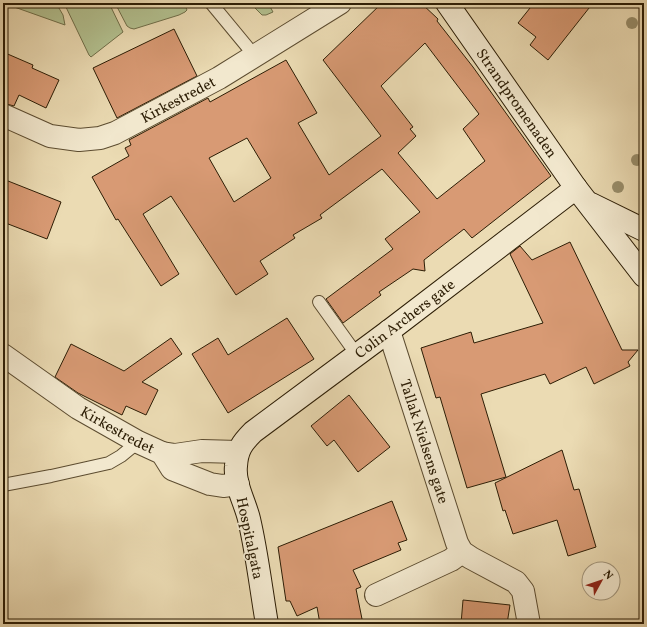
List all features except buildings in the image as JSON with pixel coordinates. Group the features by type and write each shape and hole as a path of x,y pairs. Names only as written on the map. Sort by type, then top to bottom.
{"street":[{"name":"Kirkestredet","path":"3,115 50,136 78,140 100,138 115,133 219,78 340,3"},
{"name":"Strandpromenaden","path":"447,3 581,195 644,276"},
{"name":"Strandpromenaden","path":"581,195 644,230"},
{"name":"Colin Archers gate","path":"238,452 243,442 253,432 389,331 581,195"},
{"name":"Tallak Nielsens gate","path":"389,331 457,543 462,552"},
{"name":"Kirkestredet","path":"3,355 78,408 138,442 162,453 172,469 210,484 222,486 238,484"},
{"path":"162,453 175,454 202,451 238,452"},
{"name":"Hospitalgata","path":"238,452 236,468 238,484 249,518 267,624"},
{"path":"376,595 451,560 462,552 516,582 523,591 529,624"}],"lane":[{"path":"211,3 254,55"},
{"path":"319,302 357,355"},
{"path":"3,484 51,476 109,463 138,442"}],"green space":[{"path":"3,3 56,3 63,15 65,25"},
{"path":"64,3 109,3 123,32 91,57"},
{"path":"115,3 184,3 187,10 179,15 134,29 127,26"},
{"path":"250,3 268,3 273,12 262,15"}]}
